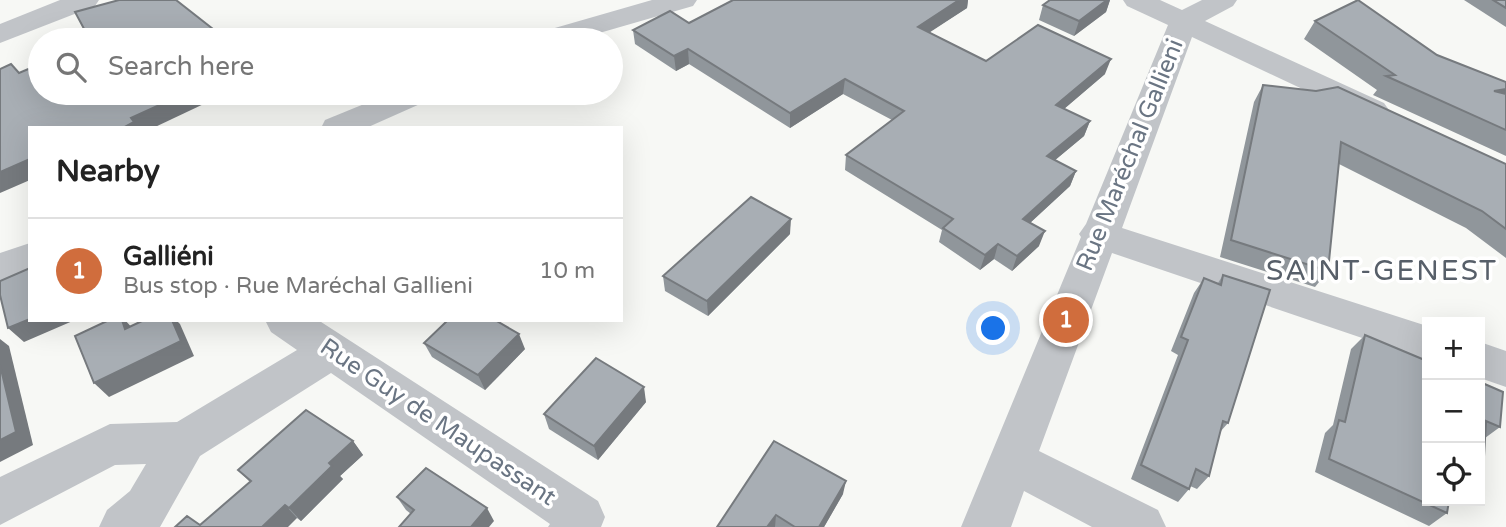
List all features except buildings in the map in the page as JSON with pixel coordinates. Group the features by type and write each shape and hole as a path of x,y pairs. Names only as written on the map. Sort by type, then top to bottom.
{"street":[{"path":"0,34 85,0"},
{"path":"586,28 683,0"},
{"path":"1137,0 1395,121"},
{"name":"Rue Maréchal Gallieni","path":"986,527 1098,234 1184,21 1223,0"},
{"path":"342,126 390,105"},
{"path":"1098,234 1422,341"},
{"path":"0,269 28,258"},
{"name":"Rue Guy de Maupassant","path":"288,322 581,517 573,527"},
{"path":"124,527 147,507 184,442 331,351"},
{"path":"1485,362 1506,369"},
{"path":"0,502 110,444 184,442"},
{"path":"1013,462 1140,527"}],"place":[{"name":"Galliéni","path":"1066,320"}],"district":[{"name":"SAINT-GENEST","path":"1382,271"}]}
